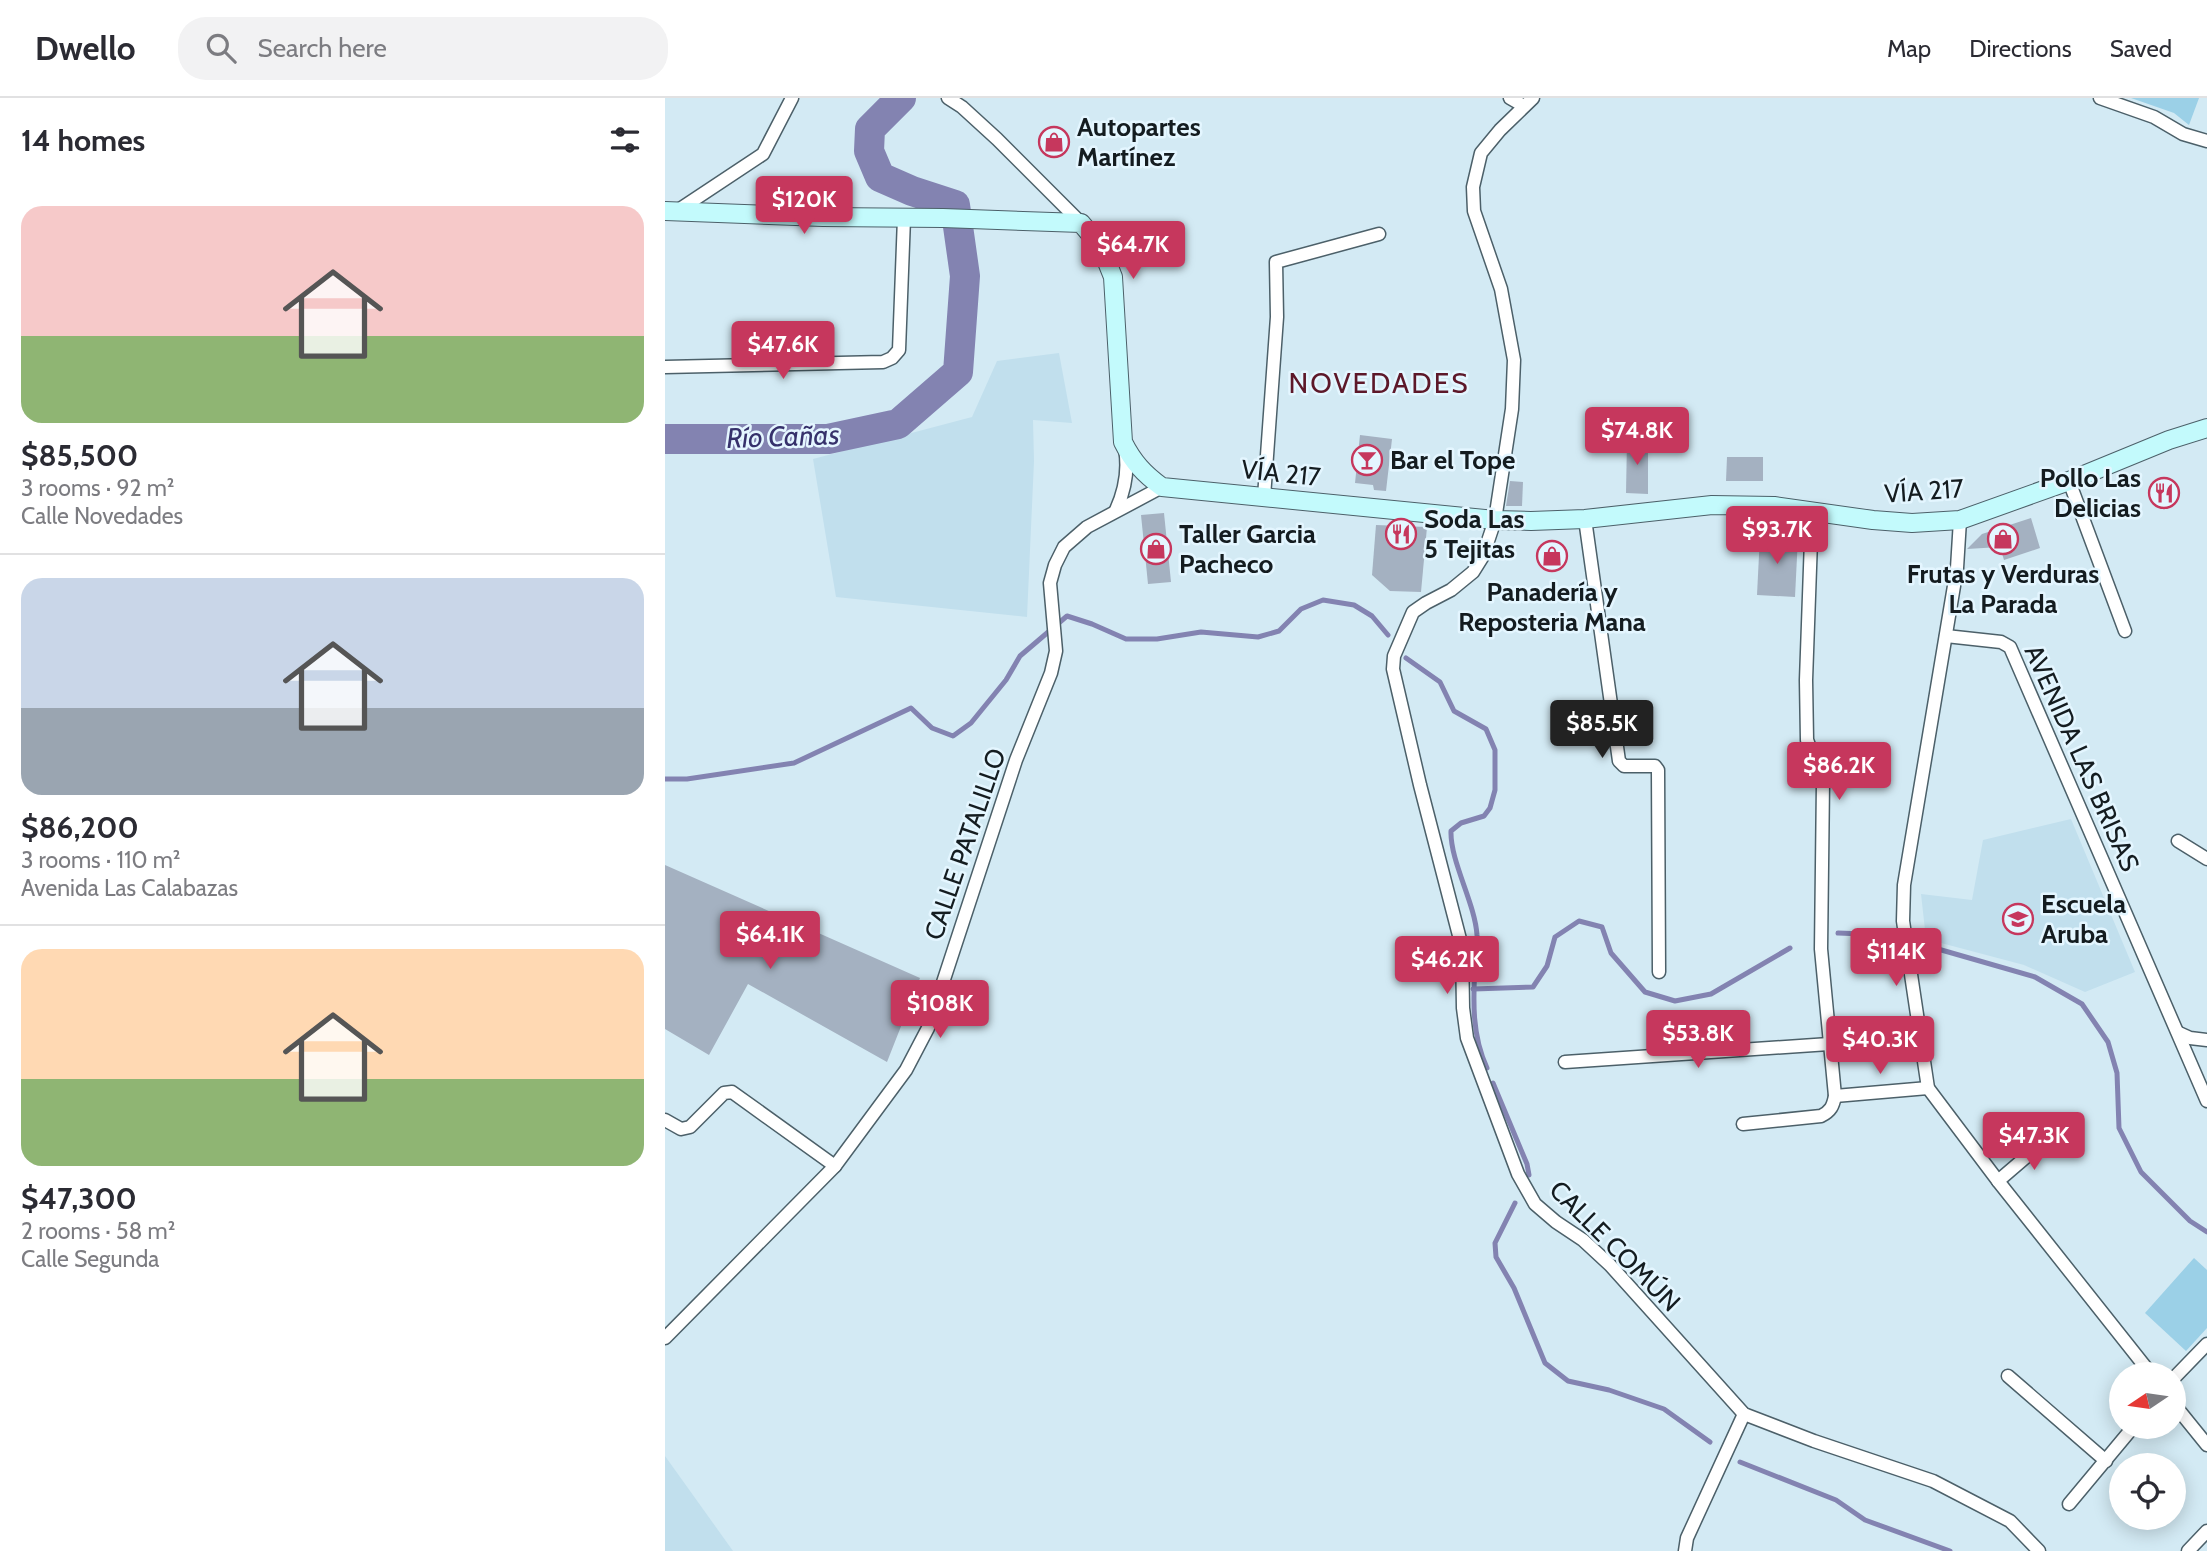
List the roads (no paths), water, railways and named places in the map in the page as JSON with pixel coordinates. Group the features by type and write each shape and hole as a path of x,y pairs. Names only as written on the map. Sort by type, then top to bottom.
{"main road":[{"path":"671,211 1081,223 1101,247 1113,277 1123,442 1132,460 1145,475 1161,487"},
{"name":"VÍA 217","path":"1161,487 1495,520 1584,519 1713,505 1774,506 1912,523 1960,520 2207,428"}],"street":[{"path":"671,211 763,154 792,98"},
{"path":"948,98 997,139 1081,223"},
{"path":"1510,98 1528,102"},
{"path":"2100,98 2154,117 2183,134 2207,141"},
{"name":"CALLE COMÚN","path":"1528,102 1481,153 1473,187 1474,211 1501,289 1514,360 1512,409 1495,520 1483,556 1473,572 1451,590 1412,612 1394,656 1393,669 1462,947 1463,1008 1467,1038 1518,1174 1535,1204 1583,1240 1610,1265 1744,1414 1933,1481 2010,1521 2039,1551"},
{"path":"665,367 883,362 892,358 898,349 904,219"},
{"path":"1264,497 1276,317 1276,262 1379,234"},
{"path":"1116,510 1126,477 1123,442"},
{"path":"2069,481 2126,631"},
{"name":"CALLE PATALILLO","path":"665,1338 835,1166 906,1070 928,1027 1016,760 1051,673 1056,651 1050,583 1055,565 1064,547 1087,527 1161,487"},
{"path":"1742,1124 1821,1116 1828,1113 1833,1106 1835,1096 1821,949 1823,782 1807,740 1806,680 1812,512"},
{"path":"1584,519 1619,761 1625,766 1655,766 1658,770 1659,972"},
{"path":"1960,520 1957,568 1904,885 1903,921 1928,1088 2141,1362"},
{"name":"AVENIDA LAS BRISAS","path":"1946,636 2001,642 2010,647 2207,1101"},
{"path":"2178,841 2207,859"},
{"path":"2179,1032 2190,1038 2207,1040"},
{"path":"1565,1062 1829,1044"},
{"path":"1835,1096 1928,1088"},
{"path":"665,1120 681,1129 689,1127 724,1093 733,1092 835,1166"},
{"path":"1998,1181 2048,1138"},
{"path":"2186,1366 2207,1344"},
{"path":"2008,1376 2106,1461"},
{"path":"1685,1551 1687,1538 1744,1414"},
{"path":"2186,1419 2207,1445"},
{"path":"2069,1504 2124,1439"},
{"path":"2188,1551 2207,1531"}],"waterway":[{"name":"Río Cañas","path":"665,439 828,439 898,424 958,372 965,276 955,205 880,177 869,151 870,129 901,98"},
{"path":"665,779 687,779 794,763 911,708 932,728 953,736 971,723 1006,680 1020,656 1067,616 1126,639 1157,639 1201,632 1258,637 1279,631 1301,609 1323,600 1354,605 1372,616 1388,635"},
{"path":"1406,658 1440,682 1454,711 1486,729 1495,750 1495,790 1490,808 1484,816 1461,823 1451,831 1454,855 1475,923 1475,1018 1487,1068"},
{"path":"1473,989 1533,987 1547,966 1555,937 1579,921 1602,927 1611,953 1645,992 1675,1001 1711,994 1790,948"},
{"path":"1838,933 1890,935 1903,939"},
{"path":"1931,947 2035,977 2082,1004 2108,1042 2117,1073 2119,1128 2141,1172 2190,1221 2207,1232"},
{"path":"1493,1083 1527,1164 1529,1175"},
{"path":"1515,1203 1495,1243 1496,1257 1514,1288 1545,1363 1568,1381 1609,1390 1664,1409 1710,1442"},
{"path":"1740,1462 1836,1500 1865,1520 1950,1551"}],"place":[{"name":"Autopartes Martínez","path":"1054,142"},
{"name":"Bar el Tope","path":"1367,460"},
{"name":"Pollo Las Delicias","path":"2164,493"},
{"name":"Soda Las 5 Tejitas","path":"1401,534"},
{"name":"Frutas y Verduras La Parada","path":"2003,539"},
{"name":"Taller Garcia Pacheco","path":"1156,549"},
{"name":"Panadería y Reposteria Mana","path":"1552,556"},
{"name":"Escuela Aruba","path":"2018,919"}],"district":[{"name":"NOVEDADES","path":"1379,383"}]}
